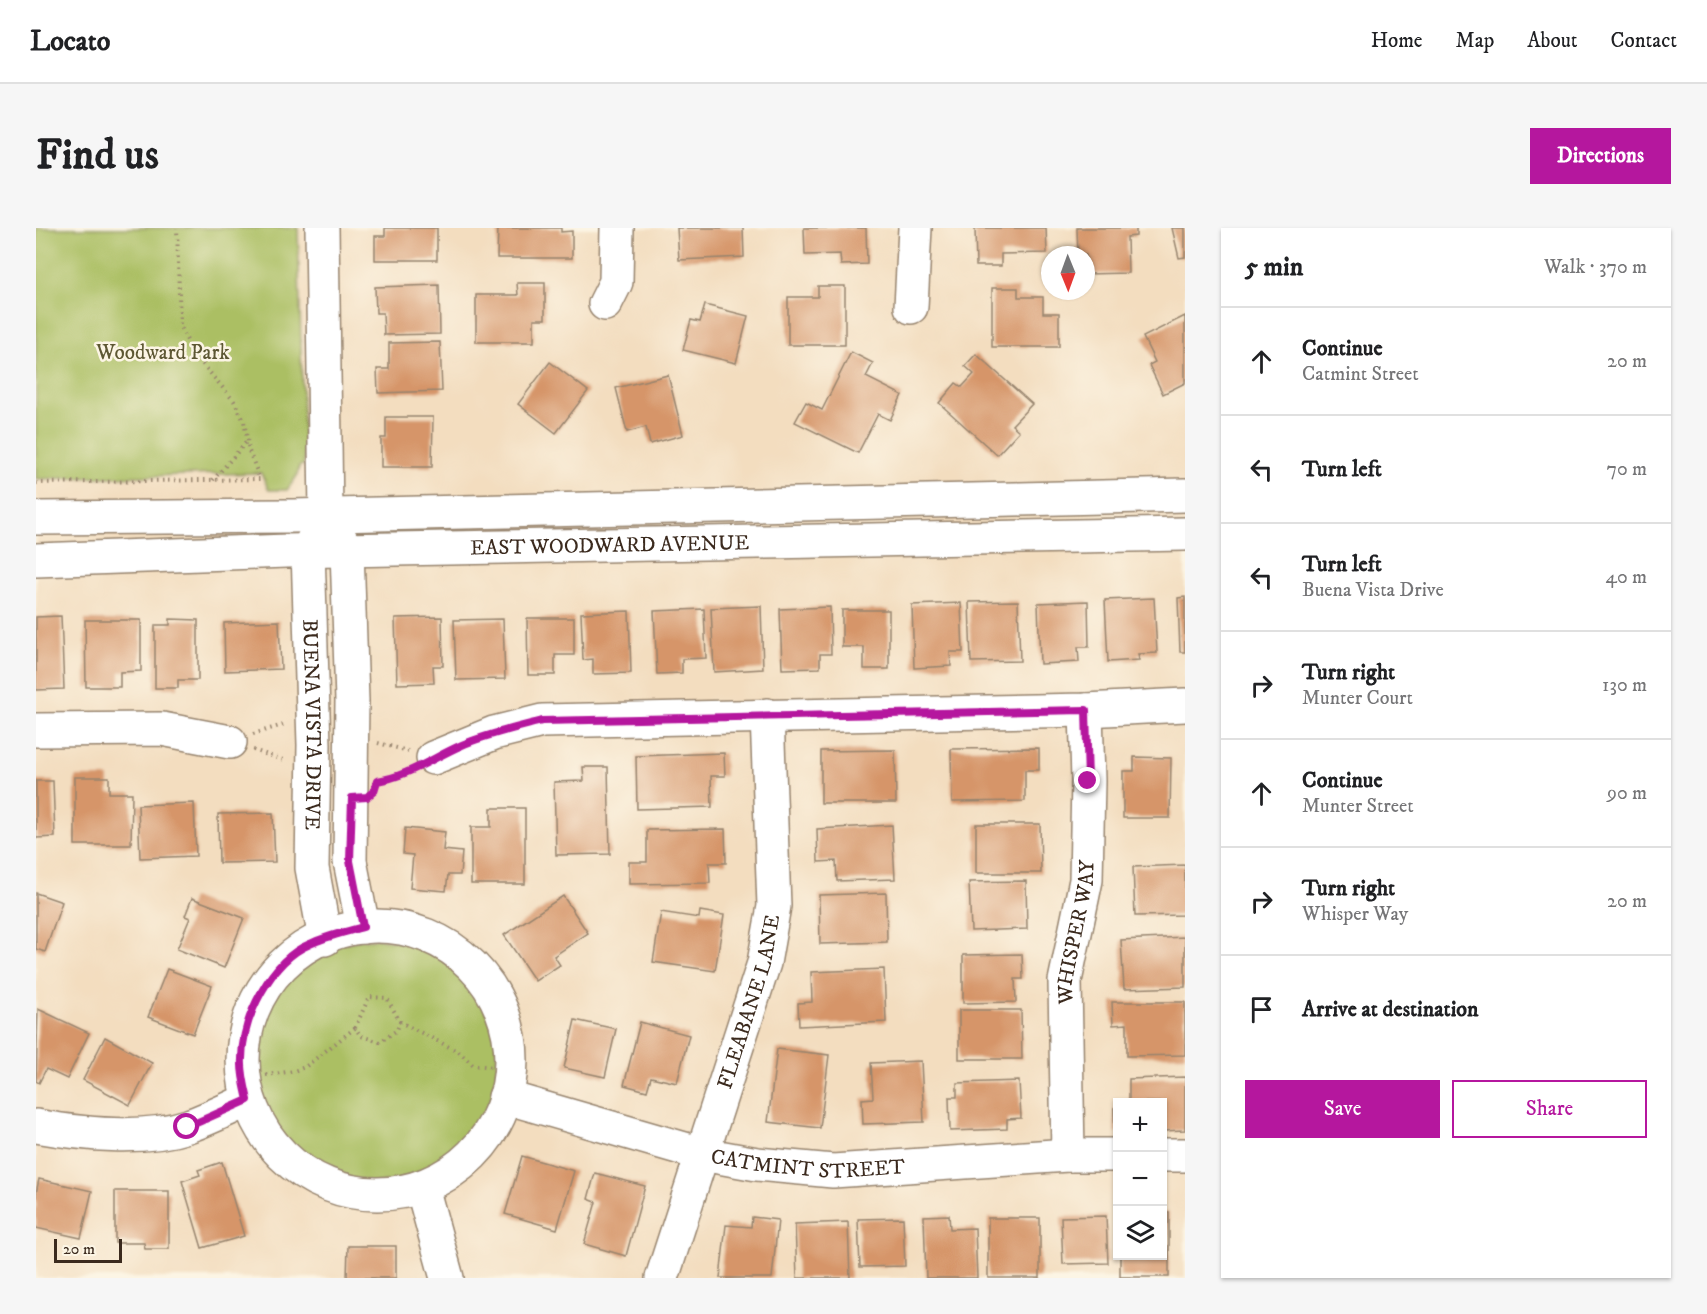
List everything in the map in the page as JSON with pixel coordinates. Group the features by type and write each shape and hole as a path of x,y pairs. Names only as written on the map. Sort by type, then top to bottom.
{"street":[{"name":"BUENA VISTA DRIVE","path":"322,228 326,514 308,550 314,779 312,868 317,910 325,939"},
{"path":"605,304 616,282 617,228"},
{"path":"911,307 915,228"},
{"name":"EAST WOODWARD AVENUE","path":"36,518 326,514 1185,495"},
{"name":"BUENA VISTA DRIVE","path":"326,514 347,550 352,727 350,861 363,927"},
{"name":"EAST WOODWARD AVENUE","path":"36,560 308,550 1185,534"},
{"path":"433,758 494,733 542,721 1086,710 1185,705"},
{"name":"WHISPER WAY","path":"1068,1155 1065,981 1086,880 1088,781 1086,710"},
{"name":"FLEABANE LANE","path":"662,1278 764,963 774,906 767,715"},
{"path":"36,730 162,729 230,742"},
{"path":"377,926 415,931 444,944 474,967 495,996 506,1022 511,1047 508,1083 498,1120 478,1149 448,1175 422,1187 372,1195 336,1189 311,1178 279,1153 262,1131 246,1089 242,1060 245,1030 261,990 276,970 308,944 363,927 377,926"},
{"name":"CATMINT STREET","path":"508,1083 702,1154 757,1164 833,1171 1068,1155 1113,1155"},
{"path":"36,1126 77,1133 136,1134 187,1127 246,1089"},
{"path":"1167,1155 1185,1155"},
{"path":"422,1187 447,1278"}],"path":[{"path":"36,483 260,479 244,421 234,401 194,354 180,327 177,228"},
{"path":"213,480 248,440"},
{"path":"230,742 289,723 300,706 313,705"},
{"path":"352,727 367,728 380,745 433,758"},
{"path":"230,742 289,762 297,776 314,779"},
{"path":"352,798 367,797 374,791 377,781 393,779 433,758"},
{"path":"246,1089 306,1067 355,1028 369,997 387,998 400,1022 459,1052 473,1065 508,1083"},
{"path":"355,1028 361,1036 380,1042 397,1030 400,1022"}],"green space":[{"name":"Woodward Park","path":"36,228 298,228 304,465 299,466 297,476 287,490 269,490 261,473 36,479"},
{"path":"375,939 399,941 422,948 443,960 461,975 476,993 488,1014 495,1037 497,1061 495,1085 488,1108 476,1129 461,1147 443,1162 422,1174 399,1181 375,1183 351,1181 328,1174 307,1162 289,1147 274,1129 262,1108 255,1085 253,1061 255,1037 262,1014 274,993 289,975 307,960 328,948 351,941"}],"building":[{"path":"385,228 437,228 437,260 375,260 375,236 385,236"},
{"path":"498,228 561,228 561,232 572,231 572,258 497,258"},
{"path":"677,228 743,228 744,257 679,260"},
{"path":"804,228 866,228 867,264 841,265 840,254 805,255"},
{"path":"975,228 1046,228 1047,246 1041,246 1041,253 1001,254 1001,266 976,266"},
{"path":"1077,228 1136,228 1136,236 1127,237 1128,273 1095,274 1095,246 1078,246"},
{"path":"1172,228 1185,228 1185,257 1179,258"},
{"path":"517,283 545,283 545,319 534,319 534,342 476,342 476,295 518,295"},
{"path":"439,285 440,334 384,335 383,313 376,313 375,287"},
{"path":"818,286 845,286 845,345 788,345 788,297 818,297"},
{"path":"992,288 1018,288 1018,297 1041,297 1043,313 1059,313 1059,347 992,347"},
{"path":"705,305 748,316 736,363 683,350 691,320 700,322"},
{"path":"1185,316 1185,383 1163,394 1149,365 1155,362 1143,337"},
{"path":"440,342 442,391 378,393 377,369 389,369 389,343"},
{"path":"851,352 873,363 866,377 902,395 890,420 878,414 858,453 795,422 806,402 822,410"},
{"path":"976,354 1032,404 1012,425 1019,431 997,455 939,403 956,383 962,387 974,374 965,366"},
{"path":"550,362 588,391 556,433 518,404"},
{"path":"668,375 683,435 650,444 646,427 627,432 616,388"},
{"path":"386,417 433,417 432,467 381,467 381,438 386,438"},
{"path":"1185,597 1185,652 1180,652 1178,598"},
{"path":"1154,598 1157,653 1138,654 1139,660 1108,662 1105,600"},
{"path":"1018,601 1020,661 971,662 969,602"},
{"path":"1088,601 1089,647 1078,647 1079,662 1040,664 1038,603"},
{"path":"961,603 963,652 950,652 951,666 914,668 912,605"},
{"path":"761,606 763,669 714,672 711,608"},
{"path":"830,607 831,654 820,654 820,668 782,669 780,609"},
{"path":"704,609 706,658 682,659 682,673 657,674 654,611"},
{"path":"842,610 889,610 889,669 864,669 864,647 842,647"},
{"path":"629,611 631,673 593,674 593,659 583,660 581,613"},
{"path":"61,616 64,689 36,690 36,617"},
{"path":"442,617 443,666 433,666 434,683 397,684 395,618"},
{"path":"527,618 574,618 574,655 555,655 555,675 528,675"},
{"path":"170,619 198,620 198,680 178,680 178,688 155,688 155,625 170,625"},
{"path":"503,619 505,679 456,680 454,620"},
{"path":"85,620 141,620 141,671 120,672 120,687 86,687"},
{"path":"279,621 281,669 225,671 224,623"},
{"path":"1039,748 1039,770 1025,770 1025,801 952,802 951,749"},
{"path":"895,750 896,803 821,803 821,751"},
{"path":"724,753 725,776 711,776 712,807 637,809 636,756"},
{"path":"1134,757 1171,758 1170,818 1123,818 1123,771 1134,771"},
{"path":"583,767 608,767 610,854 556,855 554,782 584,781"},
{"path":"75,777 109,777 109,793 132,793 131,845 75,845"},
{"path":"36,781 53,781 55,837 36,838"},
{"path":"194,803 196,856 140,858 138,805"},
{"path":"491,808 525,808 525,884 471,884 471,827 491,827"},
{"path":"273,813 275,862 219,863 218,814"},
{"path":"976,824 1040,824 1041,873 976,873"},
{"path":"892,825 895,879 837,881 836,861 818,862 817,829"},
{"path":"405,828 445,832 443,850 462,852 460,875 448,875 446,891 410,888 413,855 403,854"},
{"path":"725,829 726,863 709,863 710,883 629,884 629,862 647,862 647,830"},
{"path":"1185,865 1185,915 1135,916 1133,867"},
{"path":"1026,881 1027,929 971,931 969,882"},
{"path":"36,893 62,902 45,952 36,949"},
{"path":"886,893 887,942 820,944 819,895"},
{"path":"563,896 588,933 554,956 560,965 535,981 504,935"},
{"path":"192,898 244,918 224,968 177,949 190,918 185,916"},
{"path":"700,911 724,915 715,971 653,962 661,912 699,918"},
{"path":"1185,937 1185,987 1124,989 1121,940"},
{"path":"1022,954 1023,979 1015,979 1016,1002 963,1003 963,955"},
{"path":"167,969 212,986 193,1034 148,1017"},
{"path":"884,969 886,1022 799,1026 798,1003 812,1002 811,972"},
{"path":"1112,1002 1185,1002 1185,1055 1127,1056 1127,1024 1113,1025"},
{"path":"38,1009 89,1033 67,1079 46,1069 39,1083 36,1081"},
{"path":"959,1010 1021,1010 1022,1059 959,1059"},
{"path":"575,1020 616,1029 605,1077 564,1068"},
{"path":"640,1022 689,1035 677,1083 651,1077 647,1091 624,1085"},
{"path":"105,1037 152,1063 130,1105 83,1080"},
{"path":"777,1049 829,1055 820,1128 768,1122"},
{"path":"921,1061 924,1122 863,1124 862,1099 873,1098 871,1063"},
{"path":"1185,1077 1185,1130 1167,1131 1167,1098 1129,1098 1129,1079"},
{"path":"1019,1081 1021,1118 1007,1119 1007,1129 950,1131 949,1097 957,1097 957,1083"},
{"path":"522,1156 574,1171 557,1229 505,1214"},
{"path":"222,1162 244,1236 202,1248 182,1181 200,1175 198,1170"},
{"path":"595,1173 645,1186 626,1256 584,1244 596,1202 588,1199"},
{"path":"39,1179 92,1191 81,1238 36,1228 36,1194"},
{"path":"115,1191 169,1191 169,1249 145,1249 144,1243 115,1243"},
{"path":"1167,1212 1169,1212 1169,1277 1120,1277 1120,1260 1167,1260"},
{"path":"949,1215 950,1229 975,1228 977,1278 926,1278 924,1216"},
{"path":"1106,1216 1108,1263 1063,1264 1061,1217"},
{"path":"752,1217 778,1220 772,1278 720,1278 726,1225 751,1227"},
{"path":"903,1218 905,1266 860,1267 858,1219"},
{"path":"988,1218 1040,1218 1040,1278 988,1278"},
{"path":"848,1222 850,1278 797,1278 795,1224"},
{"path":"348,1246 396,1246 396,1278 347,1278"}],"route":[{"path":"187,1127 248,1100 242,1060 245,1030 261,990 276,970 308,944 363,927 350,861 352,798 367,797 374,791 377,781 393,779 462,745 494,733 542,721 1086,710 1088,781"}]}
